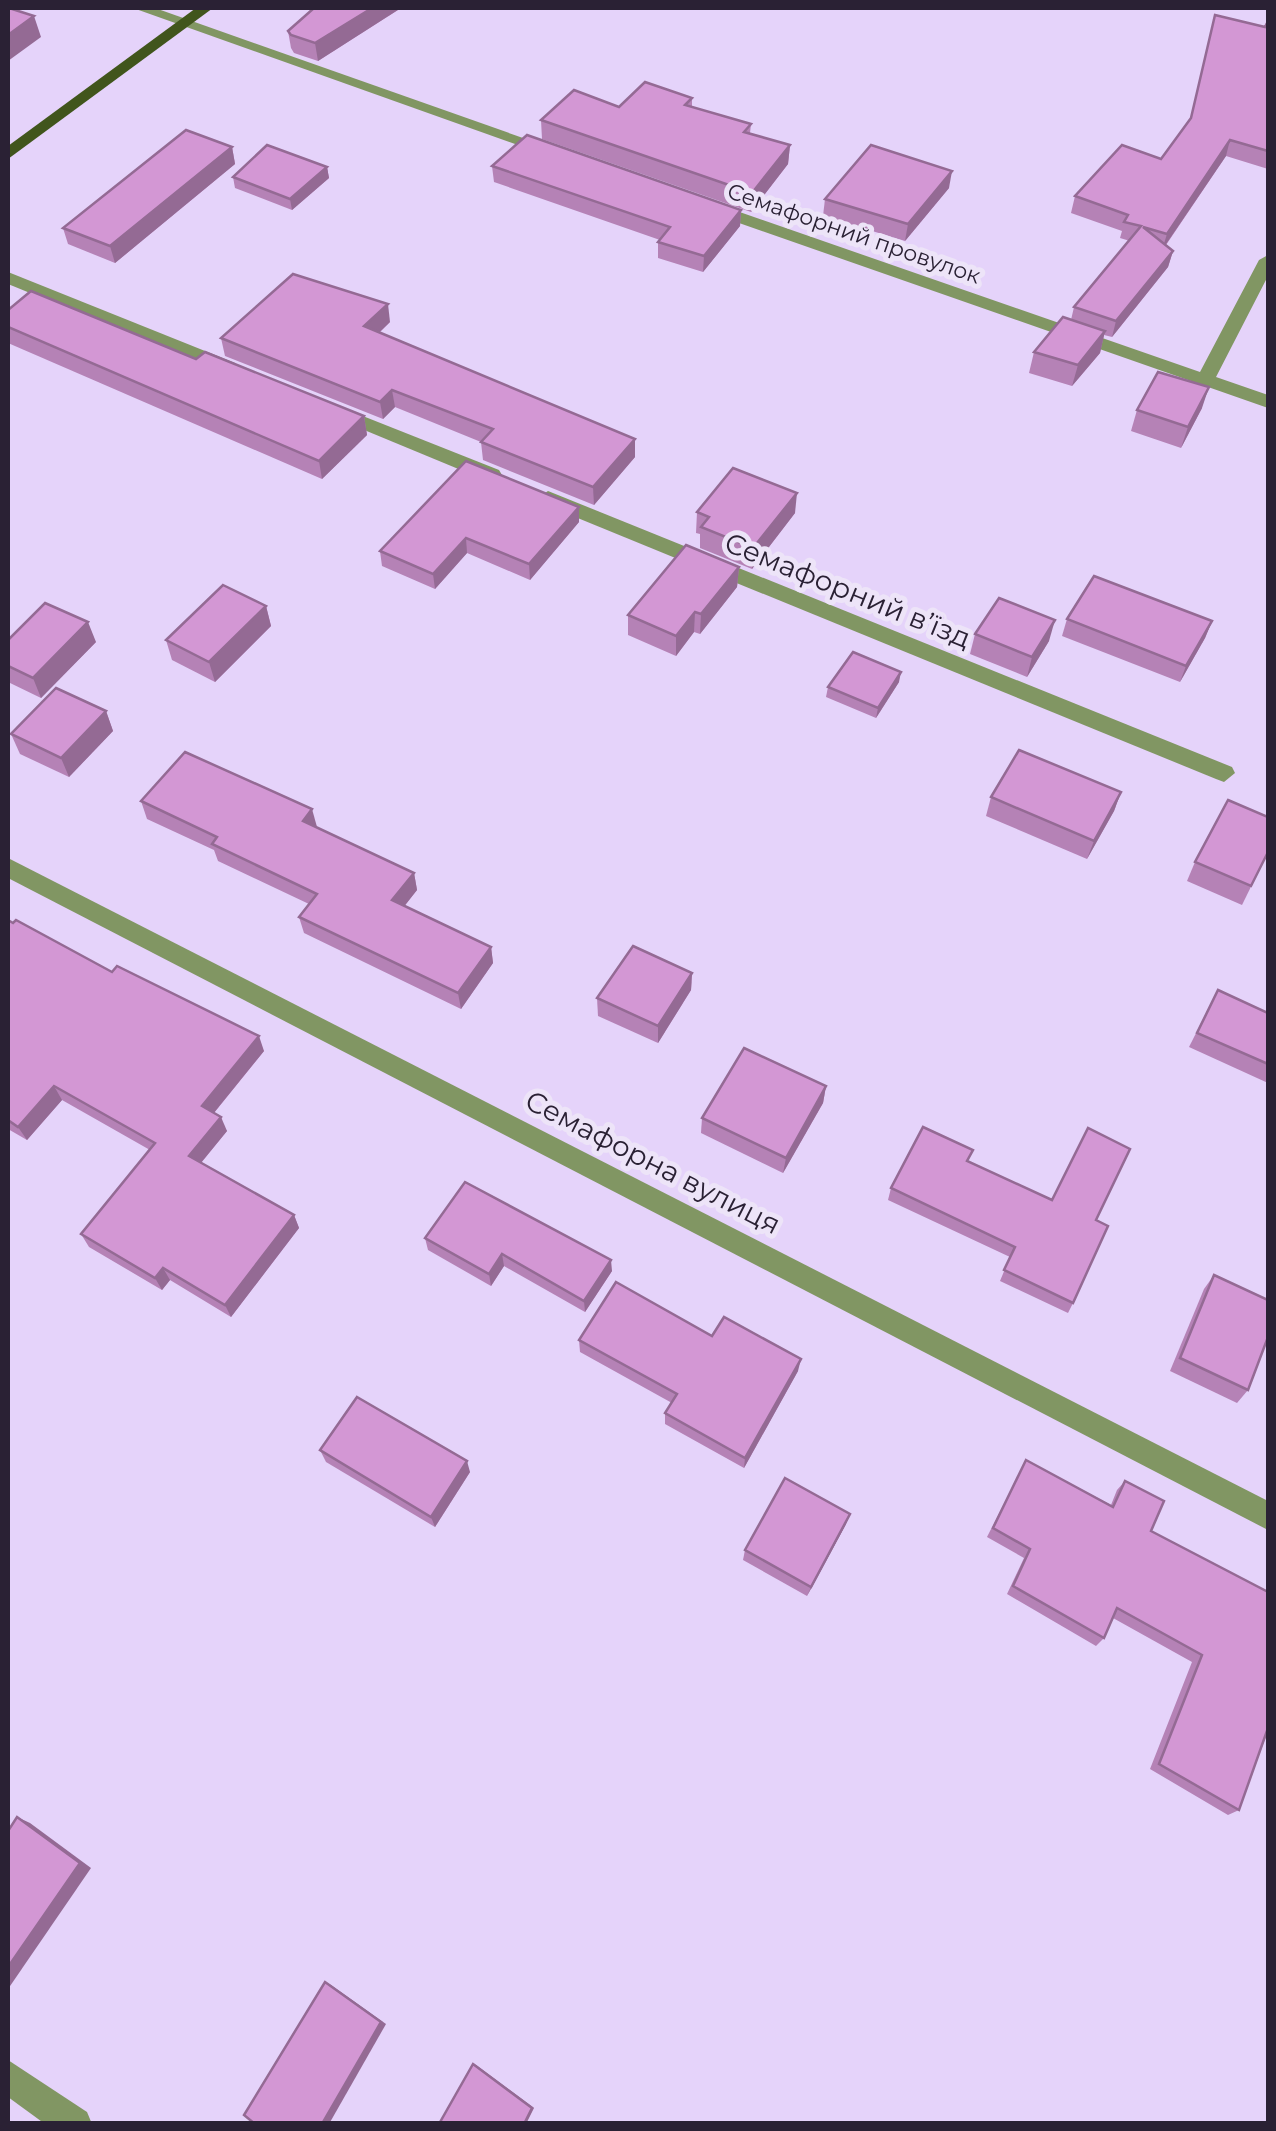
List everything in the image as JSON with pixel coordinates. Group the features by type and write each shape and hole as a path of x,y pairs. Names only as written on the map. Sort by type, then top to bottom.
{"main road":[{"path":"8,154 206,8"}],"street":[{"path":"141,8 562,155"},
{"name":"Семафорний провулок","path":"691,200 1268,402"},
{"path":"1205,380 1268,260"},
{"path":"8,278 247,375"},
{"name":"Семафорний в’їзд","path":"321,405 1224,773"},
{"name":"Семафорна вулиця","path":"8,867 1268,1516"},
{"path":"8,2078 75,2124"}],"building":[{"path":"9,8 34,16 8,35"},
{"path":"314,8 372,8 315,43 291,35 288,31"},
{"path":"1215,15 1265,27 1268,21 1268,151 1230,140 1167,234 1143,227 1173,251 1116,321 1074,307 1141,226 1124,222 1128,215 1075,196 1122,145 1161,159 1191,118"},
{"path":"645,82 692,98 685,105 751,124 744,132 790,145 752,193 541,120 574,90 619,107"},
{"path":"186,130 232,147 110,246 63,228"},
{"path":"527,135 741,210 704,256 658,242 670,227 492,166"},
{"path":"267,145 327,167 290,199 233,177"},
{"path":"871,145 952,171 908,224 825,199"},
{"path":"293,274 388,304 364,326 635,439 593,487 481,442 493,429 392,390 380,402 221,338"},
{"path":"31,291 196,359 205,352 364,416 319,461 8,327 8,310"},
{"path":"1063,317 1105,331 1078,365 1034,352"},
{"path":"1158,372 1209,387 1188,427 1137,410"},
{"path":"466,461 579,507 529,564 466,538 433,574 380,551"},
{"path":"733,468 797,493 753,548 701,527 709,517 697,512"},
{"path":"686,545 739,567 701,614 695,612 676,636 628,615"},
{"path":"1094,576 1212,621 1186,666 1067,619"},
{"path":"223,585 266,606 209,662 166,640"},
{"path":"999,598 1055,620 1032,657 975,634"},
{"path":"45,603 88,622 33,678 8,666 8,640"},
{"path":"853,652 901,672 878,708 828,687"},
{"path":"56,688 106,711 61,758 11,734"},
{"path":"1019,750 1121,792 1094,841 991,797"},
{"path":"185,752 312,809 303,821 414,873 392,900 491,947 458,993 299,917 317,894 212,844 217,837 141,801"},
{"path":"1228,800 1268,817 1268,852 1251,886 1195,862"},
{"path":"8,920 16,920 112,972 117,966 259,1036 202,1106 221,1117 189,1156 294,1215 225,1305 163,1268 155,1278 81,1234 155,1143 54,1086 18,1127 8,1120"},
{"path":"633,946 692,973 658,1026 597,998"},
{"path":"1218,990 1268,1013 1268,1064 1197,1033"},
{"path":"744,1048 826,1086 786,1158 702,1118"},
{"path":"923,1127 973,1150 967,1161 1052,1200 1088,1128 1130,1149 1096,1220 1108,1226 1073,1303 1004,1270 1015,1247 891,1188"},
{"path":"465,1182 611,1260 584,1301 502,1254 489,1274 425,1238"},
{"path":"1214,1275 1268,1300 1268,1337 1248,1390 1180,1358"},
{"path":"616,1282 712,1336 724,1317 801,1359 745,1458 665,1413 677,1394 579,1340"},
{"path":"357,1397 467,1461 431,1517 320,1450"},
{"path":"1026,1460 1113,1507 1125,1481 1164,1501 1151,1531 1268,1592 1268,1728 1239,1810 1159,1764 1202,1655 1117,1608 1104,1638 1013,1586 1030,1549 993,1528"},
{"path":"785,1478 850,1514 811,1587 745,1550"},
{"path":"17,1817 80,1863 8,1967 8,1831"},
{"path":"325,1982 381,2022 322,2124 255,2124 244,2115"},
{"path":"473,2064 532,2108 524,2124 439,2124"}]}
